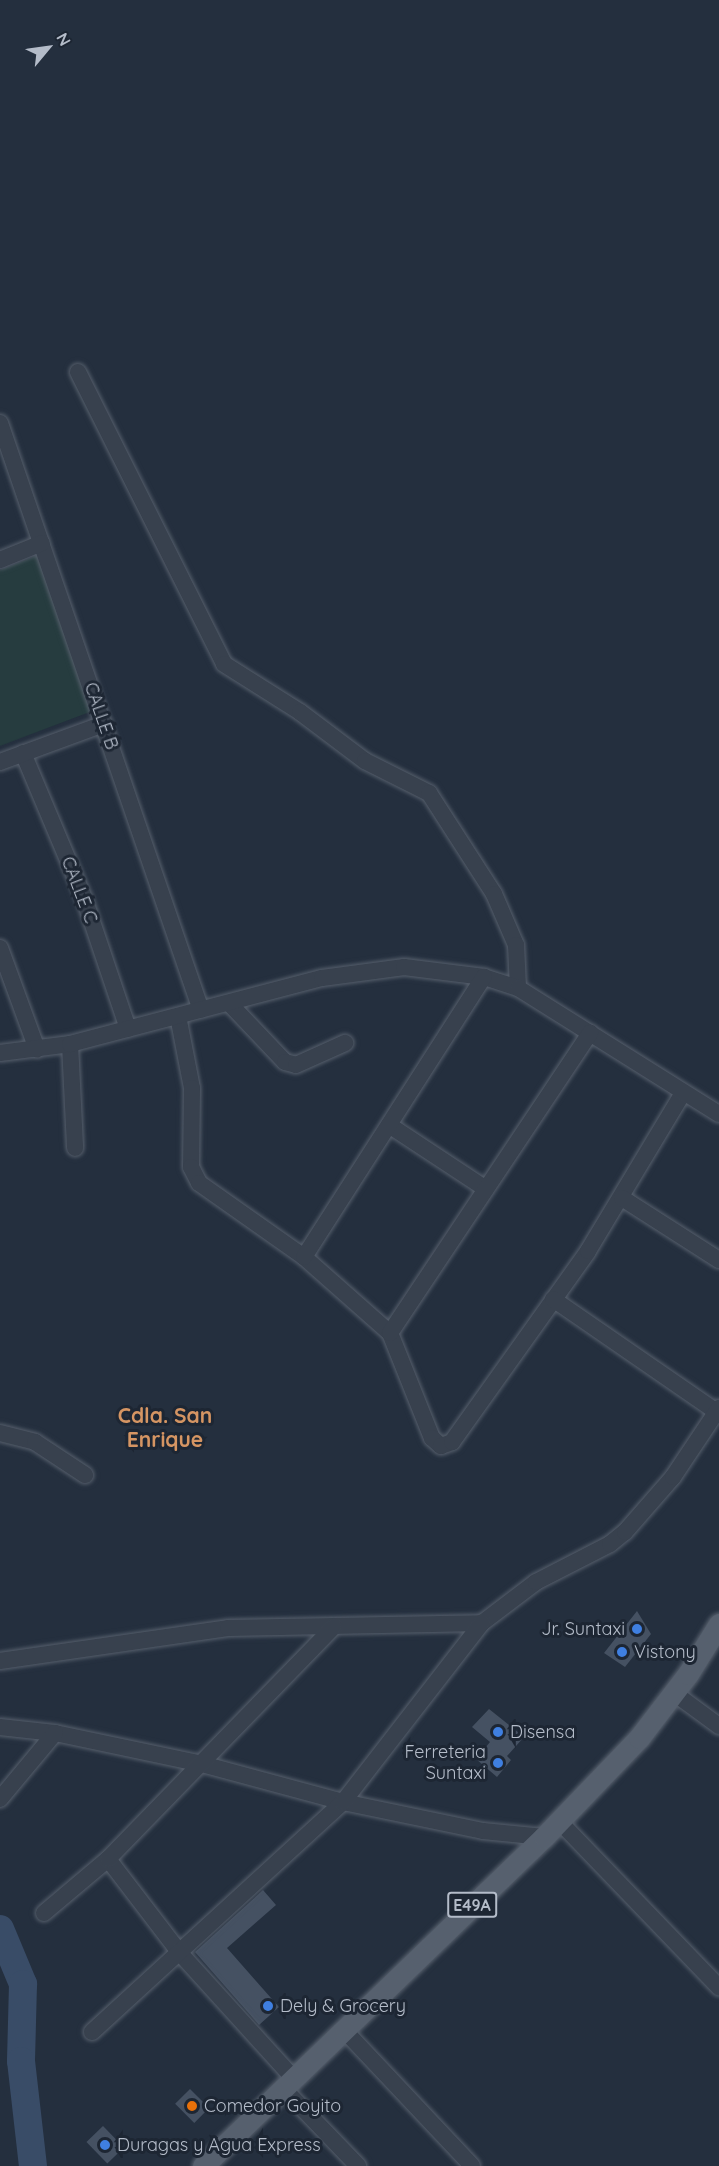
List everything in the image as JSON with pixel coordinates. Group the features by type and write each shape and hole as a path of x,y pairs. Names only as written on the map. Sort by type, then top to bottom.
{"main road":[{"name":"E49A","path":"202,2166 345,2031 544,1837 639,1738 674,1693 719,1624"}],"street":[{"path":"78,372 224,664 300,712 365,760 429,793 494,894 516,945 518,988"},
{"name":"CALLE B","path":"0,423 201,1010"},
{"path":"0,560 42,543"},
{"path":"0,762 104,724"},
{"name":"CALLE C","path":"23,753 84,898 128,1029"},
{"path":"0,948 38,1049"},
{"path":"0,1053 70,1044 322,978 404,967 484,977 518,988 719,1114"},
{"path":"304,1257 484,977"},
{"path":"229,1003 285,1062 296,1065 345,1043"},
{"path":"178,1016 191,1070 191,1167 199,1183 304,1257 390,1333 432,1438 441,1446 452,1442 553,1299 622,1198 683,1093"},
{"path":"390,1333 590,1034"},
{"path":"70,1044 75,1148"},
{"path":"389,1125 486,1189"},
{"path":"622,1198 719,1260"},
{"path":"92,2032 343,1802 482,1623 536,1582 610,1544 626,1532 673,1477 718,1410 553,1299"},
{"path":"0,1433 35,1442 85,1476"},
{"path":"0,1660 228,1628 482,1623"},
{"path":"44,1913 108,1859 333,1627"},
{"path":"674,1693 719,1726"},
{"path":"0,1727 55,1733 202,1764 343,1802 483,1832 544,1837"},
{"path":"0,1799 55,1733"},
{"path":"559,1821 719,1987"},
{"path":"108,1859 179,1952 358,2166"},
{"path":"345,2031 472,2166"}],"green space":[{"path":"41,554 95,710 0,746 0,570"}],"building":[{"path":"637,1611 651,1634 625,1667 604,1653"},
{"name":"Disensa","path":"489,1709 524,1737 507,1756 511,1760 497,1777 476,1759 490,1742 472,1727"},
{"path":"263,1890 276,1905 227,1948 279,2007 259,2025 195,1952"},
{"name":"Comedor Goyito","path":"190,2089 209,2108 194,2123 175,2104"},
{"name":"Duragas y Agua Express","path":"103,2126 124,2148 107,2164 86,2142"}],"waterway":[{"path":"0,1929 23,1984 21,2061 33,2166"}],"place":[{"name":"Jr. Suntaxi","path":"637,1629"},
{"name":"Vistony","path":"622,1652"},
{"name":"Disensa","path":"498,1732"},
{"name":"Ferreteria Suntaxi","path":"498,1763"},
{"name":"Dely & Grocery","path":"268,2006"},
{"name":"Comedor Goyito","path":"192,2106"},
{"name":"Duragas y Agua Express","path":"105,2145"}],"district":[{"name":"Cdla. San Enrique","path":"165,1427"}]}
